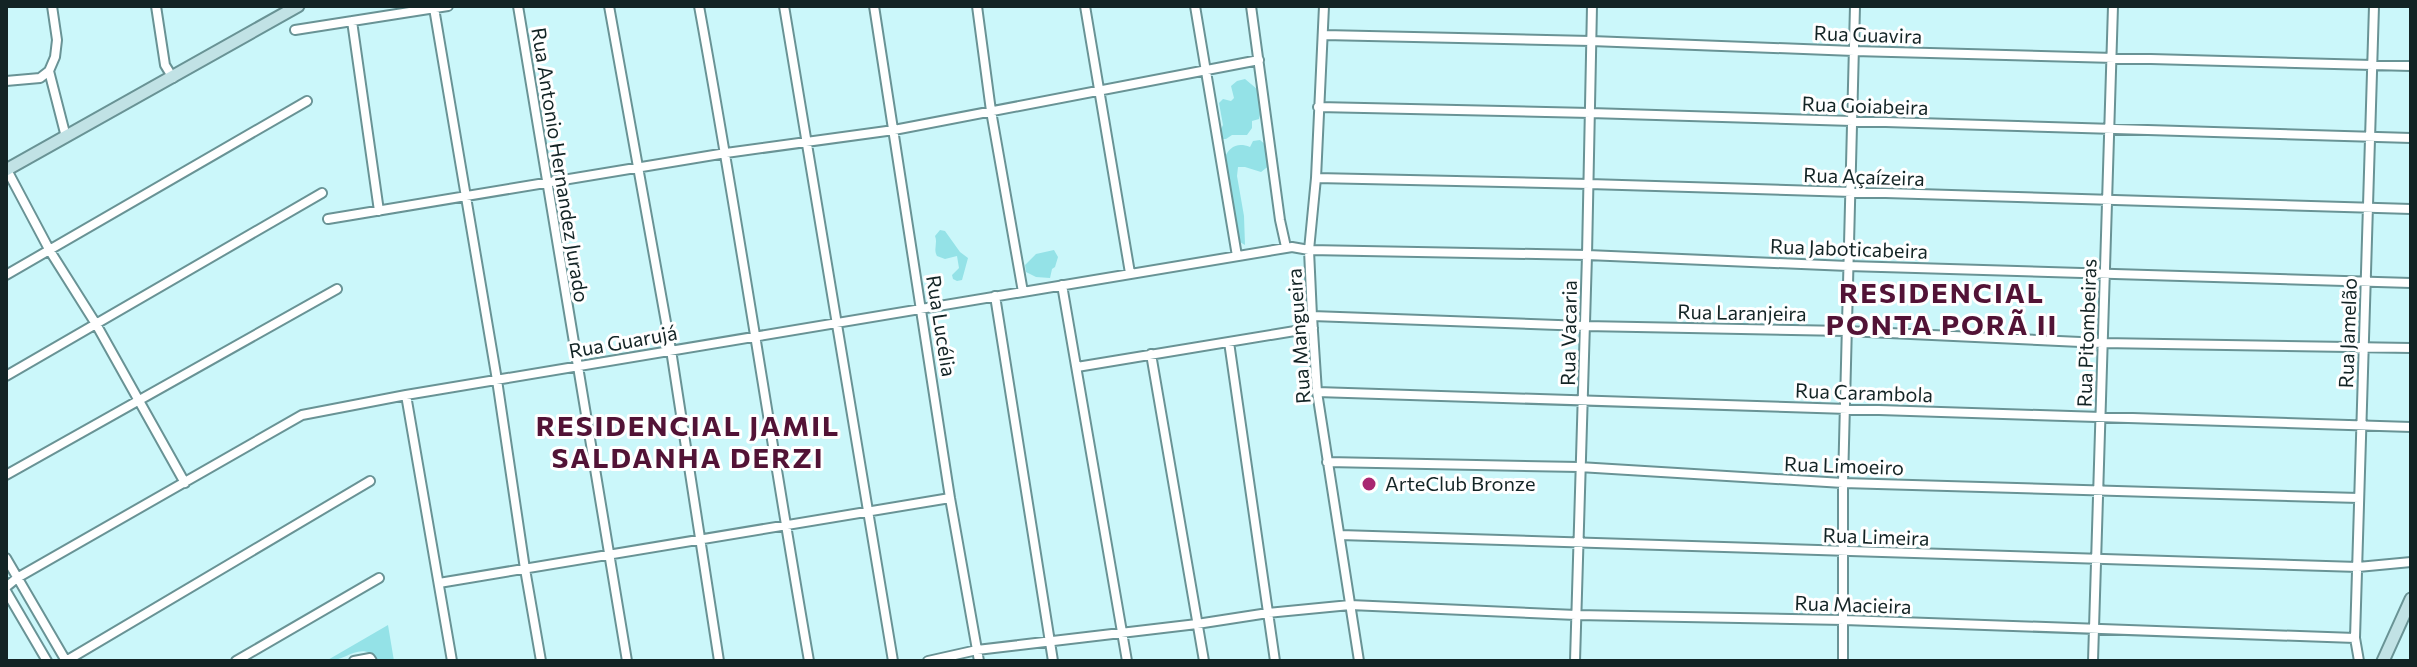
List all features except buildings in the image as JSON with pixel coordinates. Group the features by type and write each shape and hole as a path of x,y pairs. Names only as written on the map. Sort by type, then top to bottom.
{"main road":[{"path":"6,170 173,78 275,12 298,6"},
{"path":"2383,661 2411,599"}],"street":[{"path":"6,81 40,78 49,71 57,40 52,6"},
{"path":"156,6 165,65 173,78"},
{"path":"295,30 448,6"},
{"name":"Rua Antonio Hernandez Jurado","path":"518,6 627,661"},
{"path":"609,6 671,350 719,661"},
{"path":"699,6 809,661"},
{"path":"784,6 893,661"},
{"name":"Rua Lucélia","path":"874,6 950,498 979,661"},
{"path":"977,6 991,111 1023,292"},
{"path":"1085,6 1130,273"},
{"path":"1195,6 1237,256"},
{"path":"1251,6 1286,247"},
{"name":"Rua Mangueira","path":"1324,6 1316,178 1309,250 1312,316 1317,392 1359,661"},
{"name":"Rua Vacaria","path":"1575,661 1592,6"},
{"path":"1843,661 1843,483 1855,6"},
{"name":"Rua Pitombeiras","path":"2093,661 2113,6"},
{"name":"Rua Jamelão","path":"2359,661 2355,638 2374,6"},
{"path":"434,8 541,661"},
{"path":"352,21 379,211"},
{"name":"Rua Guavira","path":"1324,35 2411,66"},
{"path":"328,219 726,153 894,130 1259,60"},
{"path":"49,71 66,137"},
{"path":"6,275 307,101"},
{"name":"Rua Goiabeira","path":"1318,107 2411,138"},
{"path":"6,170 185,483"},
{"name":"Rua Açaízeira","path":"1316,178 2411,209"},
{"path":"6,376 322,193"},
{"name":"Rua Jaboticabeira","path":"1286,247 2411,283"},
{"name":"Rua Guarujá","path":"6,589 17,578 302,415 1286,247"},
{"path":"1062,285 1127,661"},
{"path":"6,475 337,289"},
{"path":"995,296 1053,661"},
{"name":"Rua Laranjeira","path":"1312,316 1846,331 2102,343 2411,348"},
{"path":"1077,367 1313,328"},
{"path":"1229,342 1275,661"},
{"path":"1151,354 1204,661"},
{"name":"Rua Carambola","path":"1317,392 2411,427"},
{"path":"406,395 452,661"},
{"name":"Rua Limoeiro","path":"1327,462 1579,467 1843,483 2359,498"},
{"path":"6,558 66,661 370,481"},
{"path":"439,583 950,498"},
{"name":"Rua Limeira","path":"1340,535 2358,567 2411,562"},
{"path":"236,661 379,578"},
{"path":"6,589 47,661"},
{"name":"Rua Macieira","path":"928,661 977,650 1350,605 1576,615 1844,620 2355,638"},
{"path":"354,661 370,658 372,661"}],"shaded area":[{"path":"1245,79 1257,89 1259,119 1252,121 1247,135 1221,139 1219,133 1223,125 1219,103 1223,99 1231,101 1234,98 1231,86"},
{"path":"1260,140 1278,159 1261,172 1238,167 1245,245 1238,241 1224,159 1234,147 1250,147 1253,141"},
{"path":"940,230 945,231 968,258 962,280 953,279 952,275 959,268 957,256 945,259 937,256 935,236"},
{"path":"1054,250 1058,257 1050,278 1036,277 1026,272 1025,265 1036,254"},
{"path":"388,625 394,661 380,661 360,651 326,661"}],"place":[{"name":"ArteClub Bronze","path":"1369,484"}],"district":[{"name":"RESIDENCIAL PONTA PORÃ II","path":"1942,309"},
{"name":"RESIDENCIAL JAMIL SALDANHA DERZI","path":"688,442"}]}
